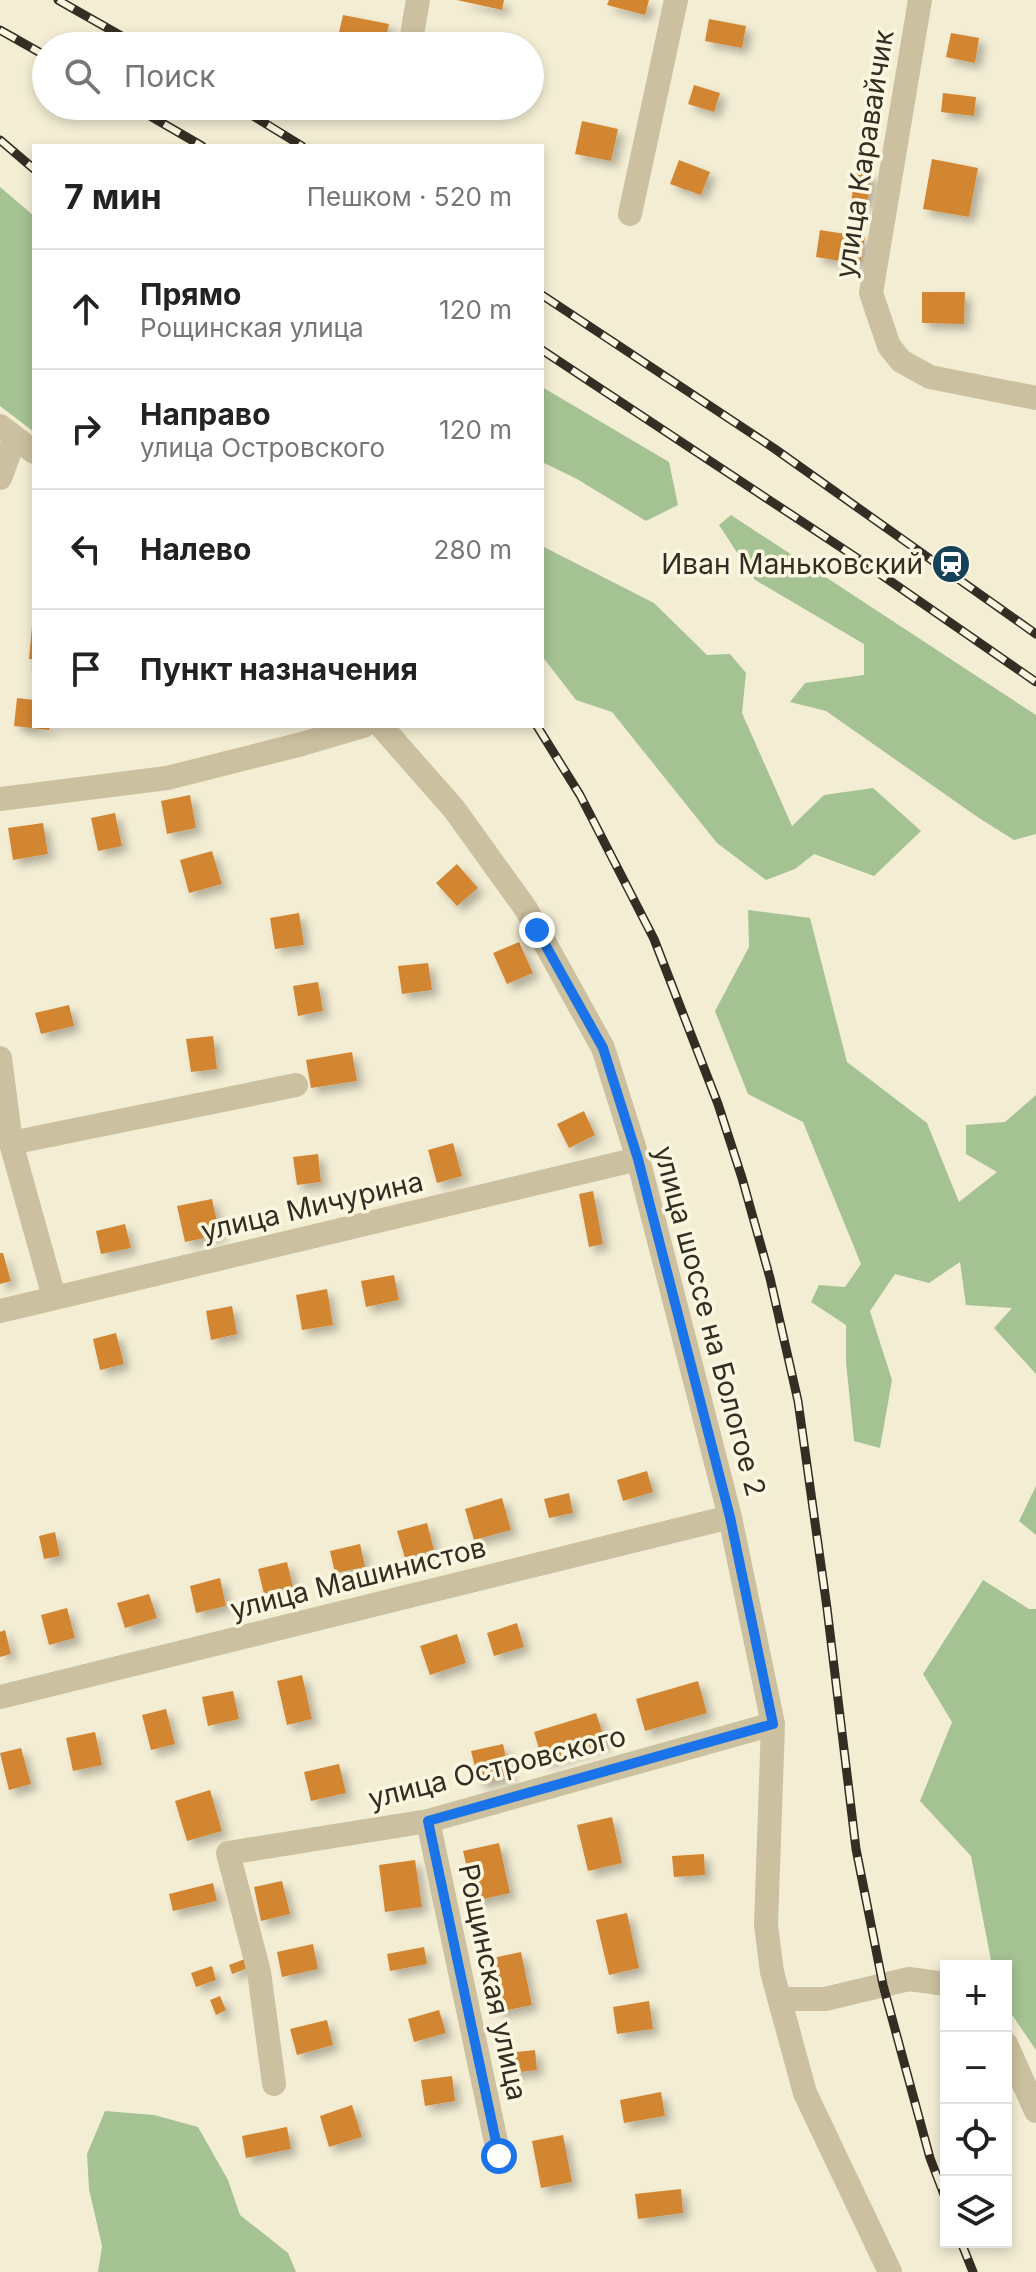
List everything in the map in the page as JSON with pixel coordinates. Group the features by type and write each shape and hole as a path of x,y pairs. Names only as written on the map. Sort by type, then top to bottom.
{"street":[{"path":"412,32 418,0"},
{"path":"630,214 676,0"},
{"name":"улица Каравайчик","path":"920,0 871,293 889,346 901,361 930,377 1036,398"},
{"path":"0,478 16,439"},
{"path":"0,799 167,778 356,728"},
{"name":"улица шоссе на Бологое 2","path":"383,728 454,809 526,909 603,1048 638,1159 730,1517 773,1724 766,1925 772,1972 805,2093 890,2272"},
{"path":"0,1058 11,1143 54,1297"},
{"path":"11,1143 296,1085"},
{"name":"улица Мичурина","path":"0,1311 638,1159"},
{"name":"улица Машинистов","path":"0,1697 730,1517"},
{"name":"улица Островского","path":"274,2084 259,1972 228,1853 428,1821 773,1724"},
{"name":"Рощинская улица","path":"428,1821 499,2156"},
{"path":"780,1999 825,1999 909,1979 940,1983"},
{"path":"1012,2057 1036,2111"}],"green space":[{"path":"0,187 32,214 32,430 0,406"},
{"path":"544,388 669,462 678,505 646,521 544,463"},
{"path":"731,515 1036,715 1036,834 1014,840 826,711 790,702 805,683 864,675 864,644 755,580 719,525"},
{"path":"544,547 654,603 707,655 730,654 746,673 742,713 792,826 824,795 873,788 921,831 874,876 814,854 795,869 766,880 717,843 612,712 576,700 544,659"},
{"path":"748,910 810,918 847,1062 927,1123 959,1202 997,1172 966,1154 966,1125 1005,1122 1036,1095 1036,1374 994,1328 1012,1308 966,1305 960,1262 929,1283 895,1274 870,1311 892,1380 880,1448 854,1441 846,1362 846,1325 811,1302 819,1285 845,1287 861,1264 803,1122 748,1094 715,1011 749,947"},
{"path":"1036,1486 1036,1535 1019,1521"},
{"path":"983,1580 1029,1609 1036,1609 1036,2050 1012,2015 1012,1960 991,1960 971,1856 920,1801 952,1722 923,1674"},
{"path":"105,2111 154,2115 198,2127 228,2180 240,2215 288,2253 296,2272 98,2272 102,2246 89,2189 87,2154"}],"building":[{"path":"457,0 504,0 502,10"},
{"path":"609,0 649,0 645,15 607,5"},
{"path":"343,15 389,24 387,32 339,32"},
{"path":"709,19 746,26 742,48 705,41"},
{"path":"951,33 979,38 975,63 946,57"},
{"path":"694,85 720,93 714,112 688,104"},
{"path":"943,93 976,97 974,116 941,112"},
{"path":"582,121 618,129 611,161 575,154"},
{"path":"932,159 978,168 969,217 923,209"},
{"path":"679,160 710,172 701,195 670,184"},
{"path":"856,172 872,174 867,205 851,202"},
{"path":"820,230 865,237 860,264 816,257"},
{"path":"922,292 965,292 964,324 922,323"},
{"path":"32,627 32,659 29,659"},
{"path":"17,698 32,700 32,728 50,728 49,730 14,726"},
{"path":"190,795 196,828 167,834 161,801"},
{"path":"115,813 122,846 98,851 91,818"},
{"path":"43,823 48,854 13,860 8,828"},
{"path":"212,851 222,884 189,893 180,860"},
{"path":"457,864 478,888 457,906 436,883"},
{"path":"299,913 304,945 275,949 270,918"},
{"path":"519,942 533,973 507,984 493,953"},
{"path":"428,963 432,990 402,994 398,966"},
{"path":"318,982 323,1011 298,1016 293,986"},
{"path":"69,1005 74,1026 41,1034 35,1013"},
{"path":"213,1036 217,1069 191,1072 186,1039"},
{"path":"352,1052 357,1081 311,1088 306,1060"},
{"path":"584,1111 595,1135 569,1148 557,1124"},
{"path":"453,1143 462,1176 437,1183 428,1150"},
{"path":"318,1154 321,1182 297,1185 293,1157"},
{"path":"593,1191 603,1244 589,1247 579,1194"},
{"path":"212,1199 220,1235 185,1242 177,1206"},
{"path":"125,1224 131,1248 101,1254 96,1231"},
{"path":"0,1253 3,1253 11,1281 0,1284"},
{"path":"394,1275 399,1300 366,1307 361,1281"},
{"path":"327,1289 333,1325 302,1330 296,1295"},
{"path":"232,1306 237,1334 211,1340 206,1311"},
{"path":"116,1333 124,1364 100,1370 93,1339"},
{"path":"647,1471 653,1492 623,1501 617,1480"},
{"path":"569,1493 573,1513 549,1518 544,1499"},
{"path":"502,1498 511,1530 474,1540 465,1509"},
{"path":"427,1523 434,1550 405,1558 397,1531"},
{"path":"55,1532 60,1556 44,1559 39,1536"},
{"path":"360,1544 365,1567 335,1573 330,1551"},
{"path":"287,1562 293,1587 264,1594 258,1569"},
{"path":"220,1578 226,1606 196,1613 190,1586"},
{"path":"149,1594 157,1618 125,1628 117,1603"},
{"path":"67,1608 75,1638 49,1645 41,1615"},
{"path":"517,1623 524,1647 494,1656 487,1633"},
{"path":"5,1630 11,1654 0,1657 0,1632"},
{"path":"457,1634 466,1663 430,1675 420,1646"},
{"path":"302,1675 312,1719 287,1725 277,1681"},
{"path":"698,1681 707,1713 645,1731 636,1699"},
{"path":"233,1691 239,1719 208,1726 202,1697"},
{"path":"166,1709 175,1744 151,1750 142,1715"},
{"path":"596,1713 606,1743 543,1762 534,1732"},
{"path":"95,1732 102,1765 73,1771 66,1738"},
{"path":"503,1744 510,1776 479,1783 471,1751"},
{"path":"21,1748 31,1784 9,1790 0,1753"},
{"path":"339,1764 346,1793 311,1801 304,1772"},
{"path":"210,1790 222,1831 187,1841 175,1801"},
{"path":"612,1817 622,1863 588,1871 577,1825"},
{"path":"499,1843 510,1893 475,1901 463,1851"},
{"path":"704,1854 705,1875 674,1877 672,1856"},
{"path":"415,1860 422,1907 385,1912 379,1865"},
{"path":"282,1881 290,1914 261,1921 254,1887"},
{"path":"213,1883 217,1901 173,1911 169,1894"},
{"path":"627,1913 639,1968 609,1975 596,1920"},
{"path":"313,1944 318,1969 282,1977 277,1952"},
{"path":"424,1947 427,1964 390,1971 387,1954"},
{"path":"521,1952 532,2005 498,2012 488,1959"},
{"path":"245,1959 248,1968 232,1974 229,1965"},
{"path":"212,1966 216,1980 196,1987 191,1973"},
{"path":"220,1996 226,2010 216,2015 210,2000"},
{"path":"649,2001 653,2029 617,2034 613,2007"},
{"path":"439,2010 446,2033 414,2042 408,2019"},
{"path":"327,2020 333,2045 297,2055 290,2029"},
{"path":"535,2050 537,2070 510,2073 508,2053"},
{"path":"452,2076 455,2101 425,2106 421,2080"},
{"path":"661,2092 665,2116 624,2123 620,2100"},
{"path":"352,2105 362,2137 329,2147 320,2116"},
{"path":"287,2127 291,2149 246,2158 242,2136"},
{"path":"563,2135 572,2182 541,2188 532,2141"},
{"path":"681,2189 683,2213 638,2219 635,2194"}],"railway":[{"path":"58,0 114,32"},
{"path":"0,30 32,48"},
{"path":"157,120 199,144"},
{"path":"260,120 299,144"},
{"path":"0,140 32,167"},
{"path":"544,296 775,449 1036,634"},
{"path":"544,351 857,558 1036,682"},
{"path":"538,728 580,795 654,939 718,1104 770,1278 798,1401 856,1849 883,1985 940,2184"},
{"path":"963,2248 973,2272"}],"place":[{"name":"Иван Маньковский","path":"951,564"}],"route":[{"path":"499,2156 428,1821 773,1724 730,1517 638,1159 603,1048 537,930"}]}
